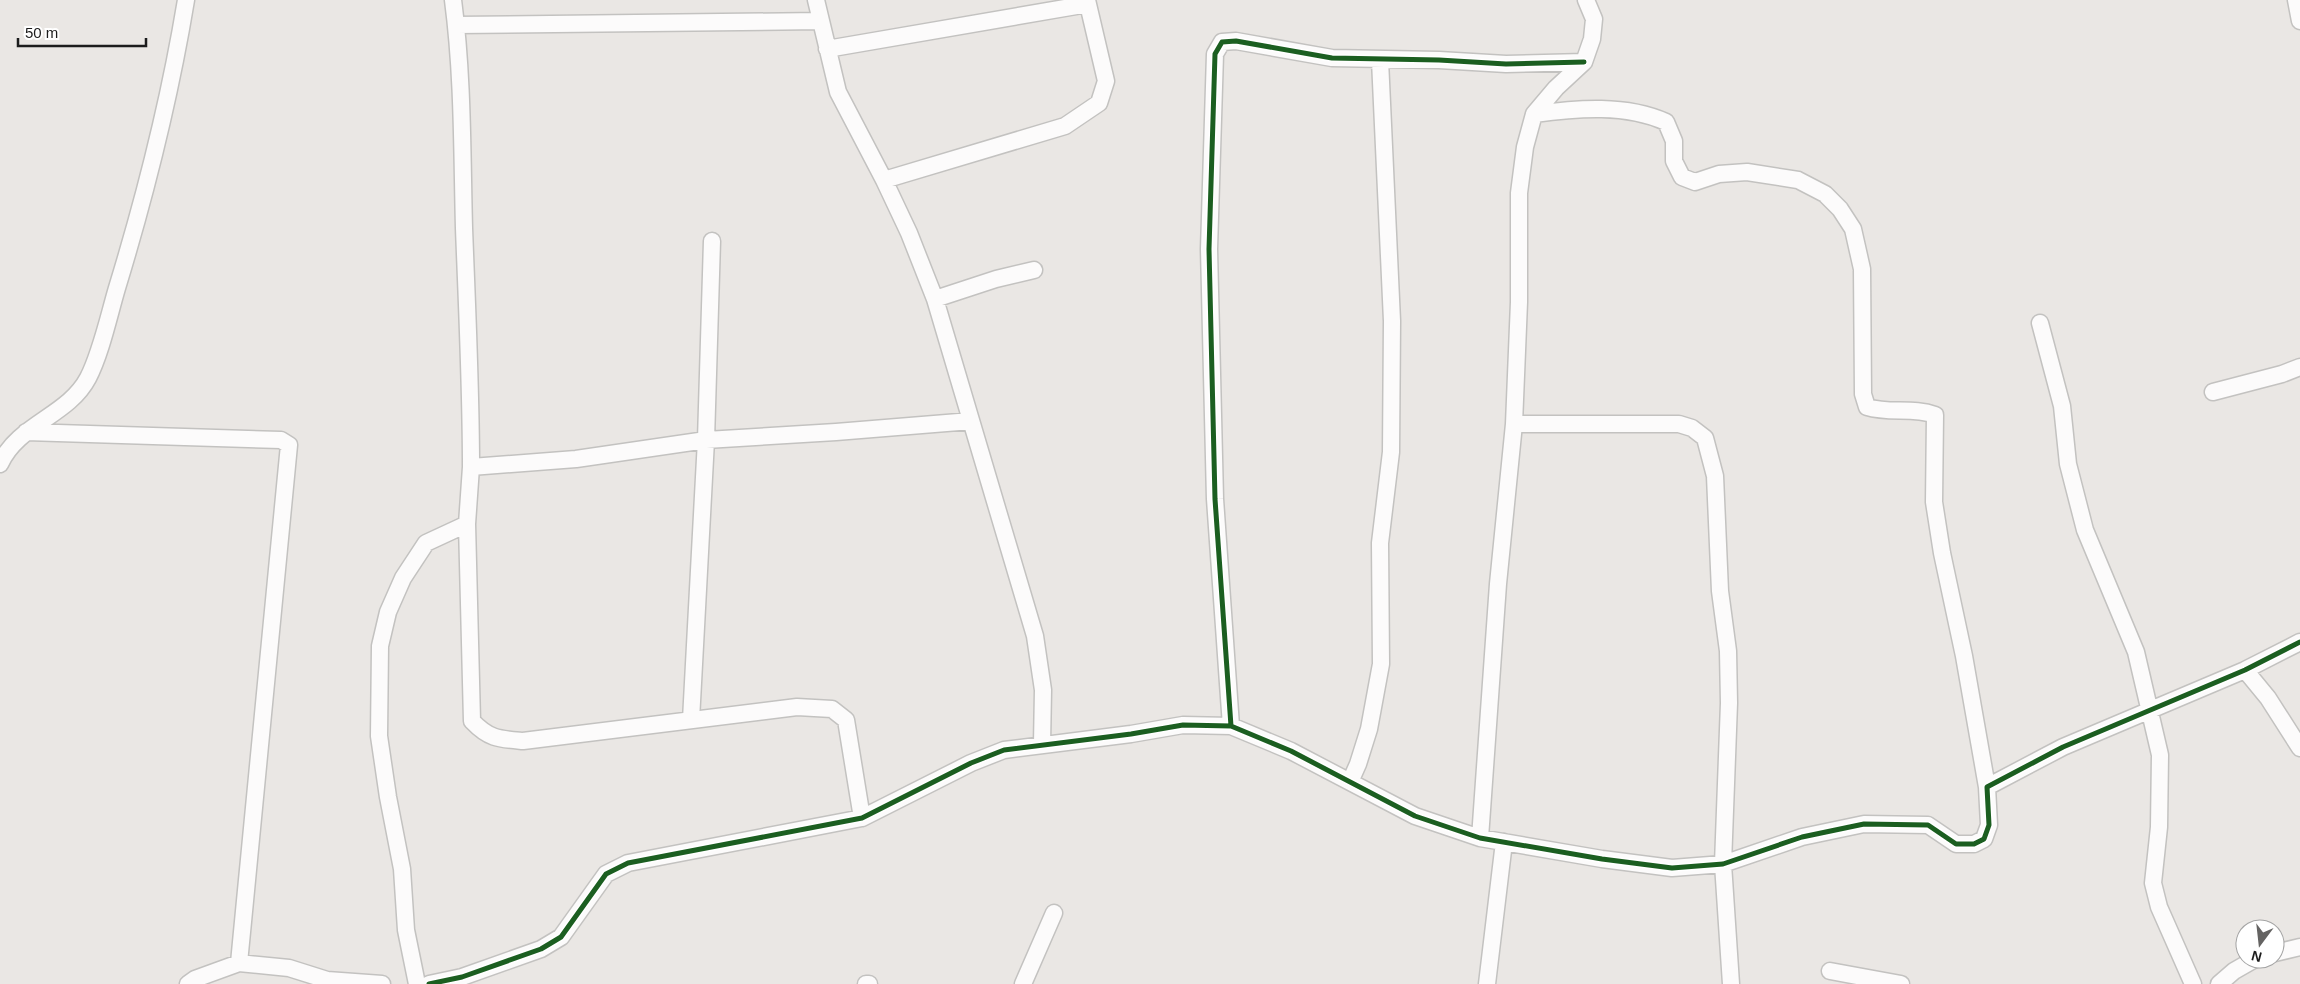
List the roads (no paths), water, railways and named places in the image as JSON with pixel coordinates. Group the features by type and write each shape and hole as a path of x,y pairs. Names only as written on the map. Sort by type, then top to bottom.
{"street":[{"path":"0,464 10,449 26,432 73,399 88,378 130,244 166,104 186,0"},
{"path":"453,0 456,25 471,373 471,468 467,524 472,721 485,734 523,741 797,707 832,709 846,720 862,818"},
{"path":"816,0 838,92 884,180 909,233 934,299 1035,636 1043,690 1042,744"},
{"path":"1480,838 1498,584 1514,424 1519,302 1519,193 1525,147 1534,114 1556,88 1584,62 1592,39 1594,19 1586,0"},
{"path":"2296,0 2300,21"},
{"path":"827,49 1088,2 1106,82 1099,103 1065,126 884,180"},
{"path":"456,25 821,21"},
{"path":"1231,726 1215,498 1209,249 1215,54 1222,42 1236,41 1332,58 1439,60 1506,64 1584,62"},
{"path":"1350,782 1369,729 1381,664 1380,543 1390,452 1392,321 1380,60"},
{"path":"429,984 462,977 541,949 561,937 606,874 628,863 862,818 971,763 1004,750 1131,734 1184,725 1231,726 1291,751 1415,816 1480,838 1672,868 1723,864 1802,837 1864,824 1928,825 1956,844 1974,844 1984,839 1989,825 1986,787 1964,656 1942,553 1934,502 1935,415 1924,411 1876,410 1867,407 1863,394 1862,269 1852,229 1840,209 1825,194 1798,180 1747,172 1719,174 1695,182 1682,177 1674,161 1674,141 1666,122 1646,113 1572,109 1534,114"},
{"path":"691,720 706,440 712,241"},
{"path":"934,299 996,279 1034,270"},
{"path":"2040,323 2062,406 2068,464 2085,530 2136,652 2160,755 2161,780 2153,883 2159,908 2193,984"},
{"path":"2214,392 2282,374 2300,366"},
{"path":"471,468 576,459 706,440 971,421"},
{"path":"1514,424 1678,424 1692,428 1705,438 1715,476 1720,590 1728,651 1729,703 1723,864 1731,984"},
{"path":"26,432 281,440 289,445 239,963"},
{"path":"417,984 406,930 402,869 388,797 380,736 380,646 388,612 403,578 426,543 467,524"},
{"path":"1986,787 2064,747 2245,670 2300,642"},
{"path":"2245,670 2268,698 2300,748"},
{"path":"1487,984 1504,842"},
{"path":"1023,984 1054,913"},
{"path":"2285,951 2300,947"},
{"path":"188,984 195,979 239,963 289,968 327,980 382,984"},
{"path":"2219,984 2238,969"},
{"path":"1830,971 1901,984"}]}
